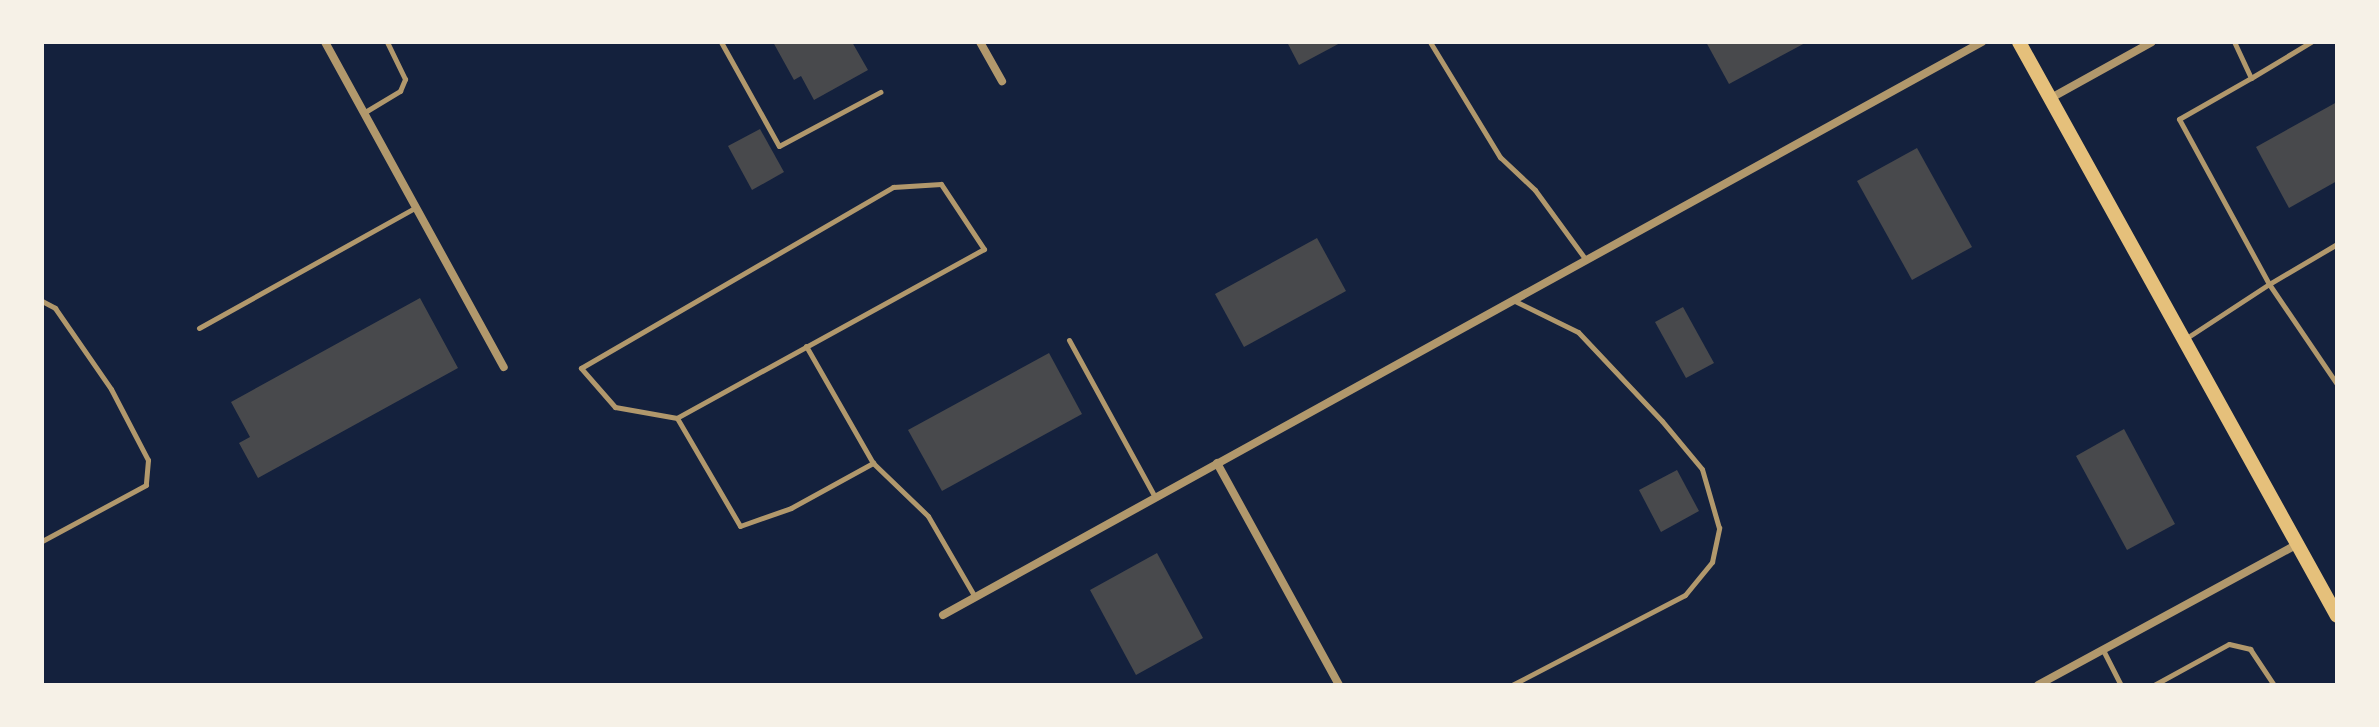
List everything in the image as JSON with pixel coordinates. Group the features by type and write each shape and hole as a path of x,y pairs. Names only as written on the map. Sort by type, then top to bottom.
{"main road":[{"path":"2019,42 2337,616"}],"street":[{"path":"325,42 504,367"},
{"path":"980,42 1002,81"},
{"path":"943,615 1982,42"},
{"path":"2051,98 2152,42"},
{"path":"1217,463 1339,685"},
{"path":"2038,685 2298,544"}],"lane":[{"path":"364,113 400,91 405,79 387,42"},
{"path":"721,42 779,146 880,92"},
{"path":"1430,42 1500,157 1535,190 1586,260"},
{"path":"2234,42 2251,78"},
{"path":"2311,42 2179,119 2269,284 2337,384"},
{"path":"941,184 984,249 677,418 615,407 581,368 893,187 941,184"},
{"path":"199,328 416,207"},
{"path":"2184,340 2337,244"},
{"path":"1512,685 1685,595 1712,562 1719,528 1702,469 1662,421 1578,332 1513,300"},
{"path":"42,301 55,308 111,389 148,460 146,485 42,541"},
{"path":"1069,340 1155,497"},
{"path":"806,346 873,463 928,516 975,597"},
{"path":"677,418 740,526 791,508 873,463"},
{"path":"2154,685 2229,644 2250,649 2274,685"},
{"path":"2103,649 2121,685"}],"building":[{"path":"773,42 852,42 868,70 814,100 801,76 794,80"},
{"path":"1287,42 1342,42 1299,65"},
{"path":"1706,42 1807,42 1729,84"},
{"path":"2337,102 2337,181 2289,208 2256,147"},
{"path":"760,129 784,172 752,190 728,146"},
{"path":"1917,148 1972,247 1912,280 1857,181"},
{"path":"1317,238 1346,291 1244,347 1215,294"},
{"path":"420,298 458,368 258,478 239,443 250,437 231,402"},
{"path":"1683,307 1714,363 1686,378 1655,322"},
{"path":"1049,353 1082,414 942,491 908,430"},
{"path":"2124,429 2175,524 2127,550 2076,456"},
{"path":"1677,470 1699,511 1661,532 1639,490"},
{"path":"1157,553 1203,638 1136,675 1090,590"}]}
